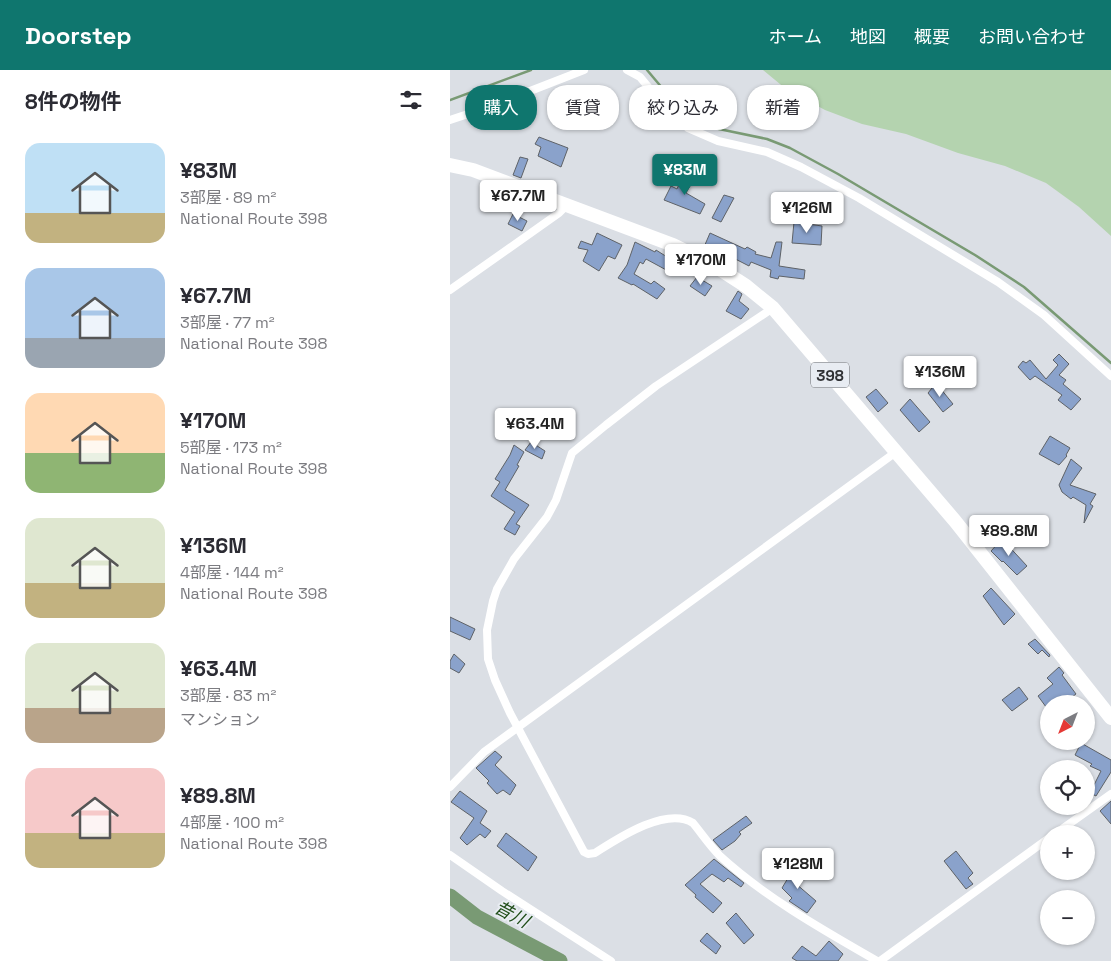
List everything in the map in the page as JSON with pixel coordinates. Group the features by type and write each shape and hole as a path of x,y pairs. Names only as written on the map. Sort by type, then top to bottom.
{"highway":[{"name":"398","path":"450,165 473,170 673,245 712,264 746,286 773,308 962,529 1111,718"}],"street":[{"path":"450,120 584,70"},
{"path":"627,70 640,77 664,106 688,128 718,141 767,152 801,167 860,198 998,282 1044,315 1111,376"},
{"path":"450,290 567,206"},
{"path":"773,308 656,386 572,453 556,500 547,517 503,576 493,601 488,630 488,659 501,694 584,852 588,854 595,853 643,825 667,820 689,821 719,855 735,869 790,909 878,961 1040,844"},
{"path":"450,787 484,752 896,452"},
{"path":"1068,825 1111,794"},
{"path":"450,855 611,961"}],"green space":[{"path":"763,70 1111,70 1111,236 1079,207 1046,183 1005,166 958,153 906,134 862,124 825,110 819,107 819,85 781,85"}],"building":[{"path":"539,137 568,148 561,167 538,156 541,147 535,144"},
{"path":"520,157 528,159 521,178 513,175"},
{"path":"684,173 695,177 686,193 705,204 700,214 664,200 671,186 677,189"},
{"path":"724,195 734,198 721,222 712,218"},
{"path":"513,214 527,221 522,231 508,224"},
{"path":"794,222 822,226 821,245 792,243"},
{"path":"597,233 622,245 615,259 608,256 599,271 583,261 588,250 578,248 581,241 592,245"},
{"path":"710,233 745,249 747,247 756,252 755,254 771,258 776,242 782,242 779,266 805,270 804,279 779,276 778,279 770,277 771,270 751,262 749,266 714,248 713,251 704,247"},
{"path":"635,242 655,252 656,250 675,262 670,272 646,259 643,264 640,262 634,274 651,284 654,281 665,289 657,299 633,284 618,278 627,265"},
{"path":"697,277 712,286 705,296 690,286"},
{"path":"738,291 742,294 739,301 749,309 741,319 726,311"},
{"path":"1059,354 1069,364 1059,375 1066,380 1063,384 1081,399 1071,410 1058,400 1062,395 1035,376 1030,380 1018,367 1023,361 1026,363 1030,360 1046,379 1058,365 1053,360"},
{"path":"936,383 953,404 943,412 928,393"},
{"path":"876,389 888,403 878,412 866,397"},
{"path":"910,399 930,422 919,432 900,410"},
{"path":"1050,436 1070,448 1067,456 1059,465 1039,454"},
{"path":"531,442 545,451 542,459 525,450"},
{"path":"514,445 524,452 517,465 519,466 505,490 529,505 516,524 520,526 515,535 504,529 515,512 491,496 500,482 495,479"},
{"path":"1071,459 1082,468 1070,485 1096,494 1090,504 1093,506 1084,523 1086,505 1073,497 1071,499 1062,492 1059,485"},
{"path":"1002,539 1027,566 1017,575 991,551"},
{"path":"991,588 1015,614 1004,625 983,596"},
{"path":"450,617 475,629 470,640 450,631"},
{"path":"1035,639 1050,655 1049,657 1042,650 1038,654 1028,644"},
{"path":"454,654 465,664 459,673 450,668 450,661"},
{"path":"1059,667 1064,673 1062,675 1076,694 1040,695 1040,699 1038,696 1053,684 1047,678"},
{"path":"1019,687 1028,699 1012,711 1002,700"},
{"path":"1078,750 1093,750 1111,760 1111,772 1096,796 1095,783 1101,771 1095,768 1095,760 1084,760 1075,755"},
{"path":"495,751 502,757 495,765 516,785 510,795 503,790 497,794 487,783 489,781 476,768"},
{"path":"460,791 487,811 480,823 491,831 485,838 480,834 467,845 460,838 474,818 451,802"},
{"path":"1111,801 1111,824 1100,811"},
{"path":"746,816 752,823 739,832 741,834 735,841 722,850 713,840"},
{"path":"506,833 537,857 528,871 497,846"},
{"path":"956,851 973,873 968,878 973,884 966,889 944,861"},
{"path":"714,859 744,883 741,887 728,878 724,882 712,874 700,884 722,903 713,913 685,885"},
{"path":"802,866 806,879 795,883 816,901 807,913 789,901 792,898 782,888 794,868"},
{"path":"736,913 754,935 744,944 726,923"},
{"path":"707,933 721,946 716,954 700,941"},
{"path":"829,941 843,954 838,961 797,961 792,958 802,946 816,956"}],"waterway":[{"path":"450,100 531,70"},
{"path":"647,70 674,102 698,122 719,129 767,139 790,148 838,174 975,255 1024,287 1111,363"},
{"name":"昔川","path":"450,896 477,917 560,961"}]}
